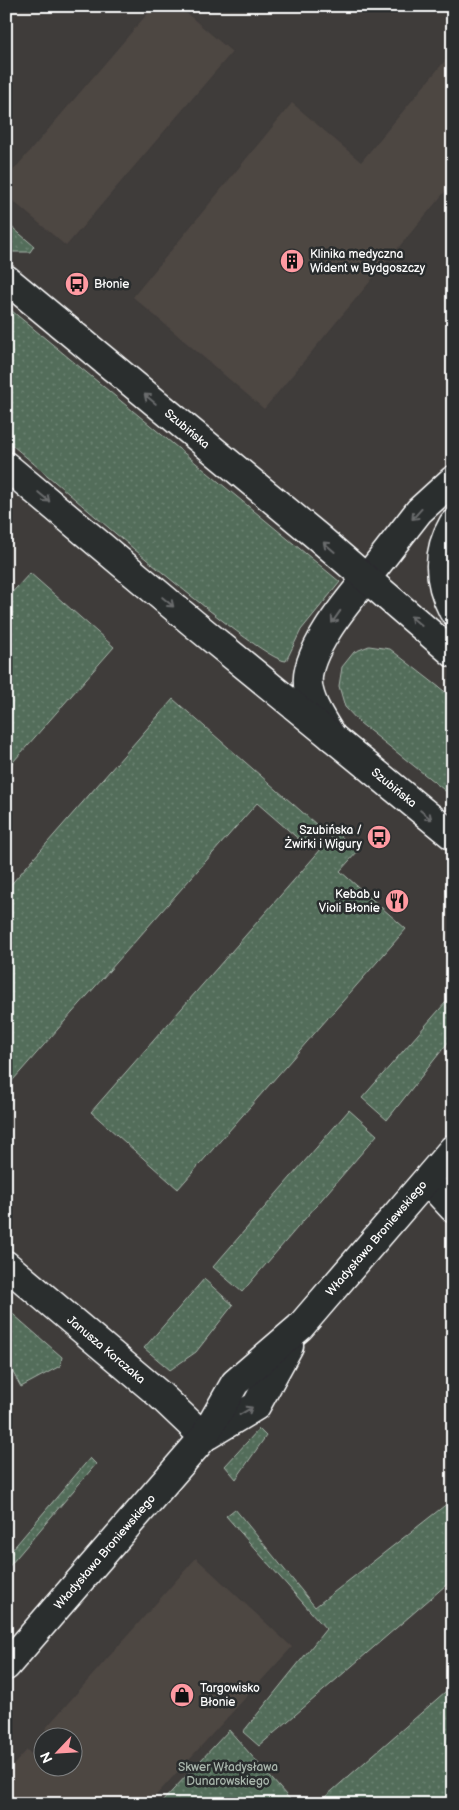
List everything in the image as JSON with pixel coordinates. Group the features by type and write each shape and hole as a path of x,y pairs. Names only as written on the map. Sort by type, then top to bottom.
{"street":[{"name":"Szubińska","path":"6,279 453,653"},
{"name":"Szubińska","path":"6,466 334,740 453,836"},
{"path":"366,579 419,511 453,480"},
{"path":"453,524 442,546 440,559 444,588 453,611"},
{"name":"Szubińska","path":"334,740 315,708 307,684 312,661 322,637 366,579"},
{"name":"Władysława Broniewskiego","path":"6,1666 204,1437 256,1406 300,1328 453,1149"},
{"path":"426,1180 453,1208"},
{"name":"Janusza Korczaka","path":"6,1265 160,1396 204,1437"}],"shaded area":[{"path":"154,6 178,6 232,52 66,246 6,195 6,179"},
{"path":"453,51 453,182 264,409 133,297 292,103 361,162"},
{"name":"Targowisko Błonie","path":"196,1558 292,1647 148,1804 6,1804 6,1773 27,1750 32,1755 32,1778 82,1778 82,1728 46,1728"}],"green space":[{"path":"6,222 34,246 30,252 6,252"},
{"path":"6,306 340,582 301,630 286,661 268,653 195,599 6,440"},
{"path":"30,573 114,647 6,770 6,599"},
{"path":"369,646 390,649 453,698 453,797 360,723 345,707 339,686 342,667 354,652"},
{"path":"173,699 317,825 302,842 257,803 6,1088 6,890"},
{"path":"336,832 358,851 340,871 406,929 178,1189 91,1112"},
{"path":"453,994 453,1036 387,1120 362,1098"},
{"path":"349,1110 377,1135 242,1292 213,1267"},
{"path":"204,1279 233,1305 196,1352 170,1370 144,1348"},
{"path":"6,1308 62,1357 60,1366 21,1387 6,1360"},
{"path":"259,1429 266,1436 236,1479 225,1466"},
{"path":"90,1458 96,1464 6,1570 6,1557"},
{"path":"453,1499 453,1579 259,1746 243,1732 326,1629 226,1516 235,1509 315,1607"},
{"path":"453,1685 453,1804 317,1804"},
{"name":"Skwer Władysława Dunarowskiego","path":"229,1730 294,1804 160,1804"}],"place":[{"name":"Klinika medyczna Wident w Bydgoszczy","path":"292,261"},
{"name":"Błonie","path":"77,284"},
{"name":"Szubińska / Żwirki i Wigury","path":"379,837"},
{"name":"Kebab u Violi Błonie","path":"397,901"},
{"name":"Targowisko Błonie","path":"182,1695"}]}
